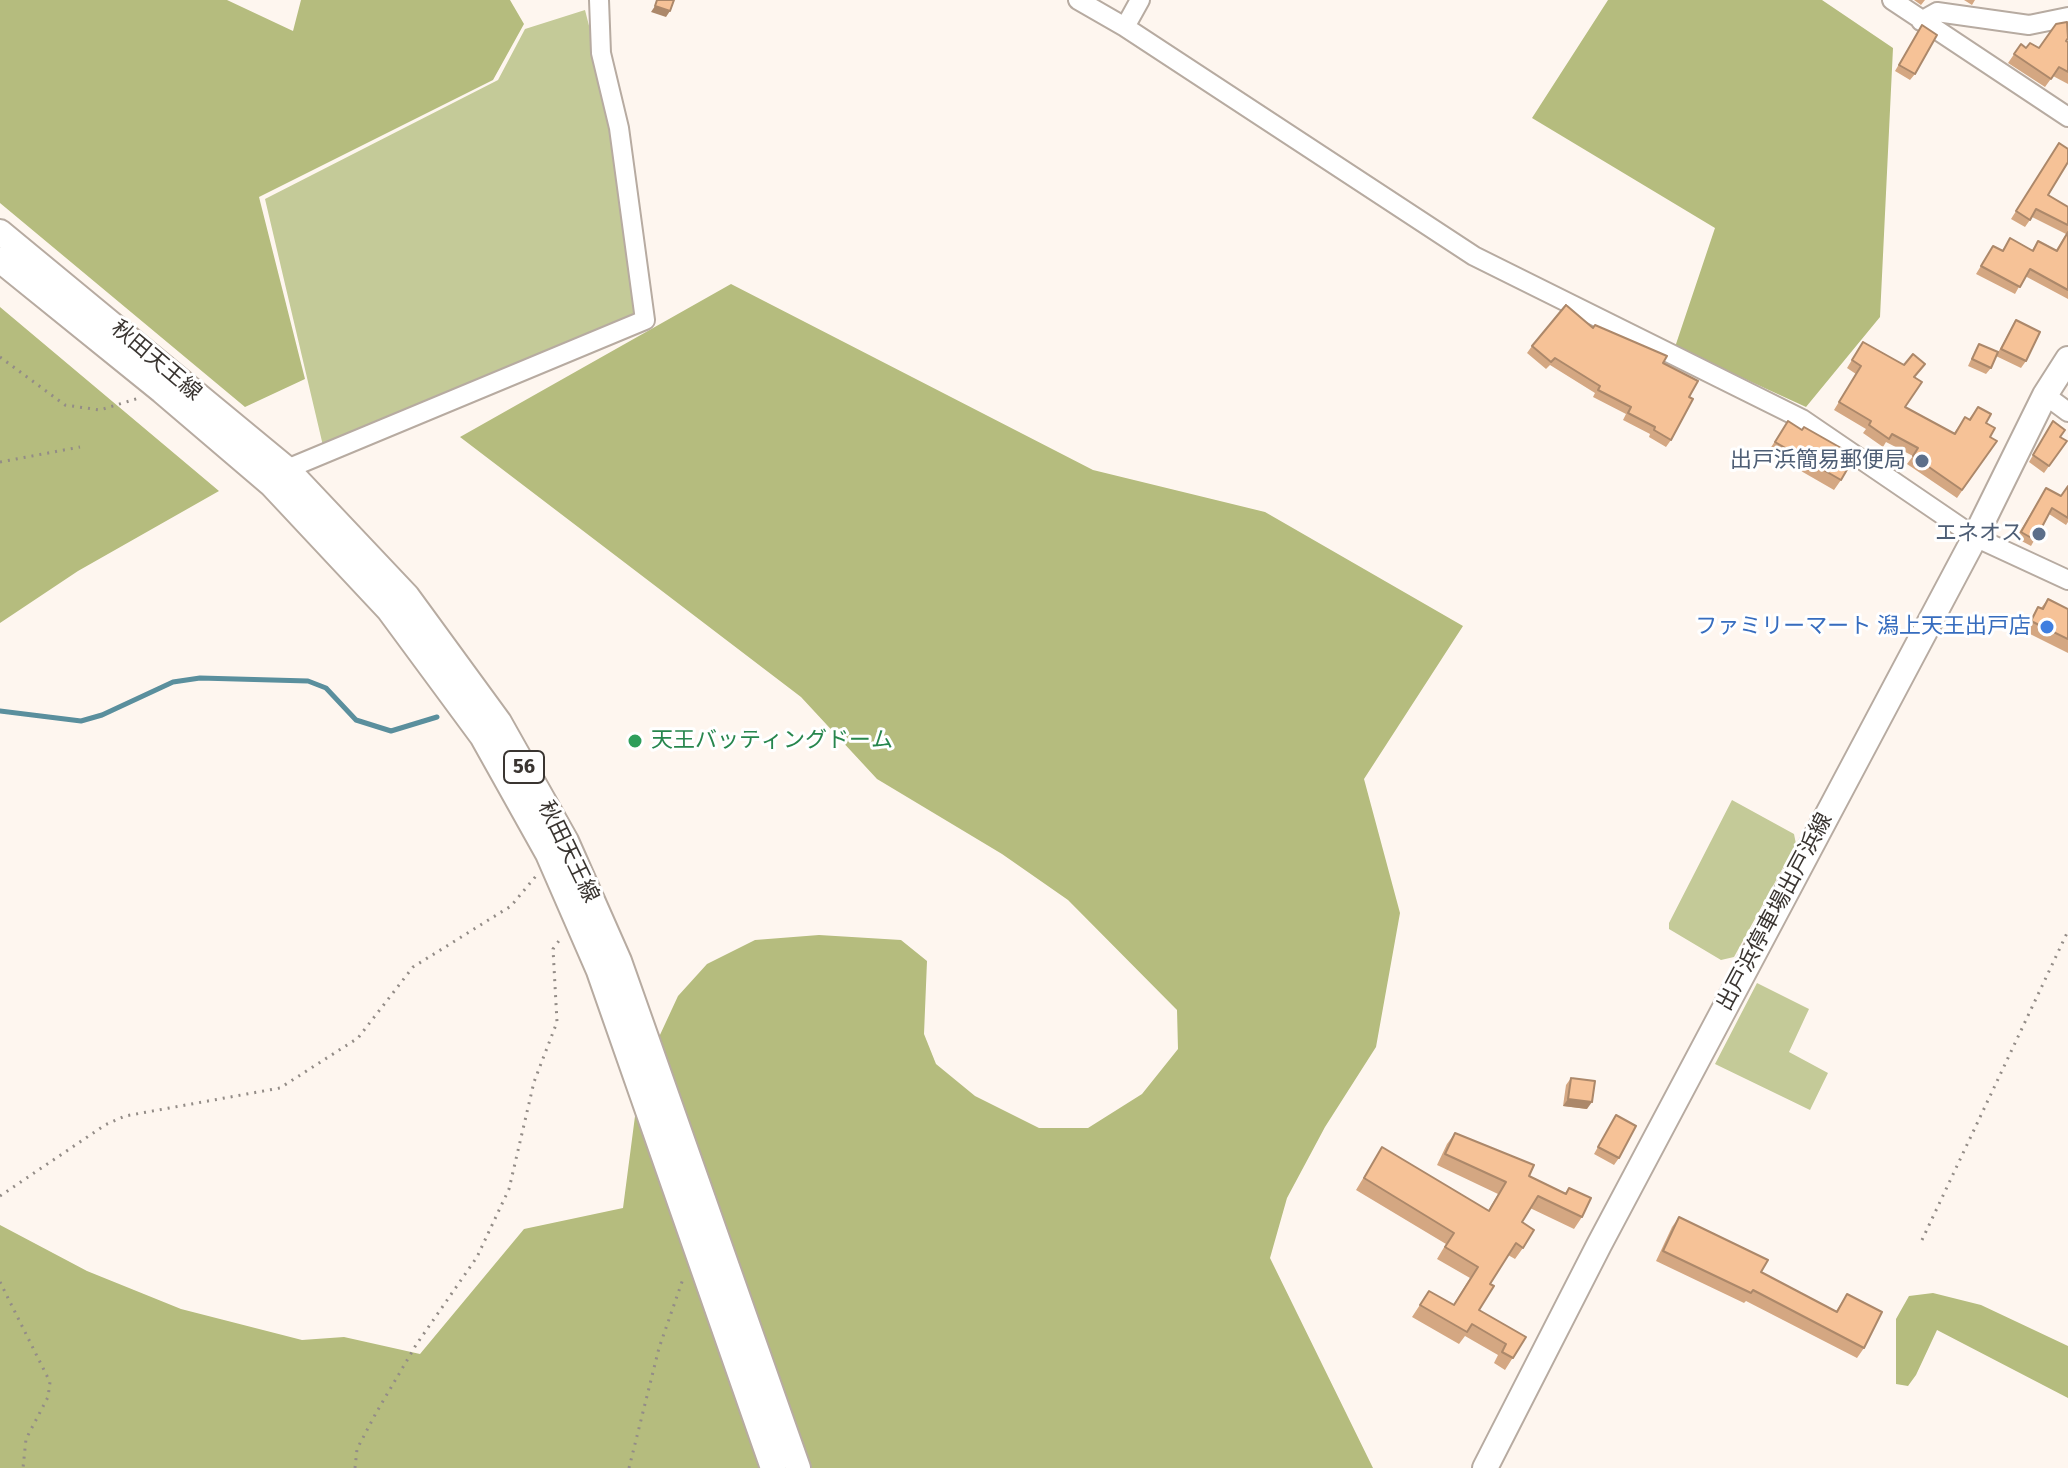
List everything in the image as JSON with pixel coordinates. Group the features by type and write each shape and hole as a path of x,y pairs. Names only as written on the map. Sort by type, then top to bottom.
{"main road":[{"name":"秋田天王線","path":"0,232 287,469 407,596 499,722 566,841 619,961 798,1468"},
{"name":"秋田天王線","path":"0,260 271,484 389,610 482,736 550,858 599,971 773,1468"},
{"name":"出戸浜停車場出戸浜線","path":"1485,1468 1614,1217 1975,537 2045,395 2068,359"}],"street":[{"path":"287,469 645,320 619,128 601,53 599,0"},
{"path":"1078,0 1125,27 1474,256 1802,419 1975,537 2068,580"},
{"path":"1125,27 1140,0"},
{"path":"1892,0 2068,117"},
{"path":"1921,21 1937,12 2029,25 2068,17"},
{"path":"2045,395 2068,412"}],"path":[{"path":"0,357 65,405 100,410 162,391"},
{"path":"0,462 80,447"},
{"path":"0,1196 105,1125 125,1116 280,1088 358,1038 413,967 511,906 550,858"},
{"path":"355,1468 357,1449 376,1413 416,1345 477,1257 509,1189 534,1082 557,1022 553,949 564,932 579,923"},
{"path":"1922,1240 2068,931"},
{"path":"629,1468 659,1348 685,1273 699,1256"},
{"path":"0,1282 50,1382 48,1397 26,1439 23,1468"}],"green space":[{"path":"0,0 227,0 293,31 301,0 510,0 524,24 493,80 259,197 305,379 245,407 0,203"},
{"path":"1608,0 1822,0 1893,48 1880,317 1806,407 1675,347 1715,228 1532,118"},
{"path":"585,10 614,124 640,317 324,450 265,199 498,80 525,29"},
{"path":"731,284 1093,470 1265,512 1463,626 1364,779 1400,913 1376,1047 1325,1127 1287,1198 1270,1258 1373,1468 0,1468 0,1225 87,1271 181,1309 302,1340 344,1337 420,1354 524,1229 623,1208 640,1078 678,996 707,964 755,940 819,935 901,940 927,961 924,1034 936,1064 975,1096 1039,1128 1088,1128 1142,1094 1178,1049 1177,1010 1068,900 1002,854 877,779 801,697 460,437"},
{"path":"0,307 219,491 78,571 0,623"},
{"path":"1732,800 1794,834 1796,844 1734,957 1721,960 1669,929 1669,923"},
{"path":"1757,983 1809,1009 1789,1052 1828,1073 1810,1110 1715,1064"},
{"path":"1933,1293 1981,1305 2068,1346 2068,1398 1937,1330 1908,1386 1896,1384 1896,1319 1909,1296"}],"building":[{"path":"657,0 674,0 670,11 655,6"},
{"path":"2067,22 2068,72 2059,67 2051,79 2014,54 2021,44 2026,48 2030,43 2039,48 2056,24"},
{"path":"1922,25 1937,35 1915,74 1899,65"},
{"path":"2059,143 2068,149 2068,162 2048,195 2068,207 2068,225 2036,209 2030,220 2016,211"},
{"path":"2068,232 2068,290 2030,269 2020,287 1981,266 1993,246 2003,251 2010,238 2033,251 2038,241 2057,251"},
{"path":"1566,305 1593,328 1595,325 1667,356 1663,363 1698,381 1689,397 1693,399 1671,440 1654,430 1655,427 1628,413 1631,407 1598,390 1600,386 1555,358 1551,362 1532,346"},
{"path":"2016,320 2040,332 2026,361 2001,349"},
{"path":"1863,342 1904,365 1913,354 1925,364 1914,377 1922,382 1905,407 1955,434 1965,417 1970,420 1978,407 1991,414 1986,423 1995,428 1990,437 1997,441 1962,490 1913,456 1918,448 1892,434 1889,439 1869,425 1871,421 1839,402 1861,366 1852,360"},
{"path":"1979,344 1998,352 1991,368 1972,359"},
{"path":"1788,421 1841,448 1838,453 1852,461 1841,480 1775,442"},
{"path":"2053,421 2065,430 2060,437 2067,441 2049,466 2033,455"},
{"path":"2068,486 2068,518 2052,508 2035,540 2021,532 2046,488 2061,496"},
{"path":"2048,599 2068,609 2068,639 2031,621 2038,607 2043,609"},
{"path":"1571,1078 1595,1081 1592,1102 1568,1099"},
{"path":"1616,1115 1636,1126 1619,1158 1598,1147"},
{"path":"1455,1133 1534,1165 1529,1176 1566,1194 1569,1188 1591,1198 1582,1217 1538,1196 1522,1222 1534,1230 1523,1248 1516,1243 1490,1284 1494,1286 1479,1310 1526,1337 1513,1358 1502,1352 1506,1344 1472,1324 1467,1332 1420,1305 1429,1291 1454,1305 1478,1267 1445,1247 1454,1233 1364,1178 1382,1147 1489,1211 1506,1182 1445,1154"},
{"path":"1679,1217 1768,1260 1761,1272 1837,1312 1847,1294 1882,1312 1864,1348 1753,1290 1751,1293 1663,1251"}],"waterway":[{"path":"0,711 81,721 102,715 173,682 200,678 308,681 326,688 356,720 391,731 437,717"}],"place":[{"name":"出戸浜簡易郵便局","path":"1922,461"},
{"name":"エネオス","path":"2039,534"},
{"name":"ファミリーマート 潟上天王出戸店","path":"2047,627"},
{"name":"天王バッティングドーム","path":"635,741"}]}
